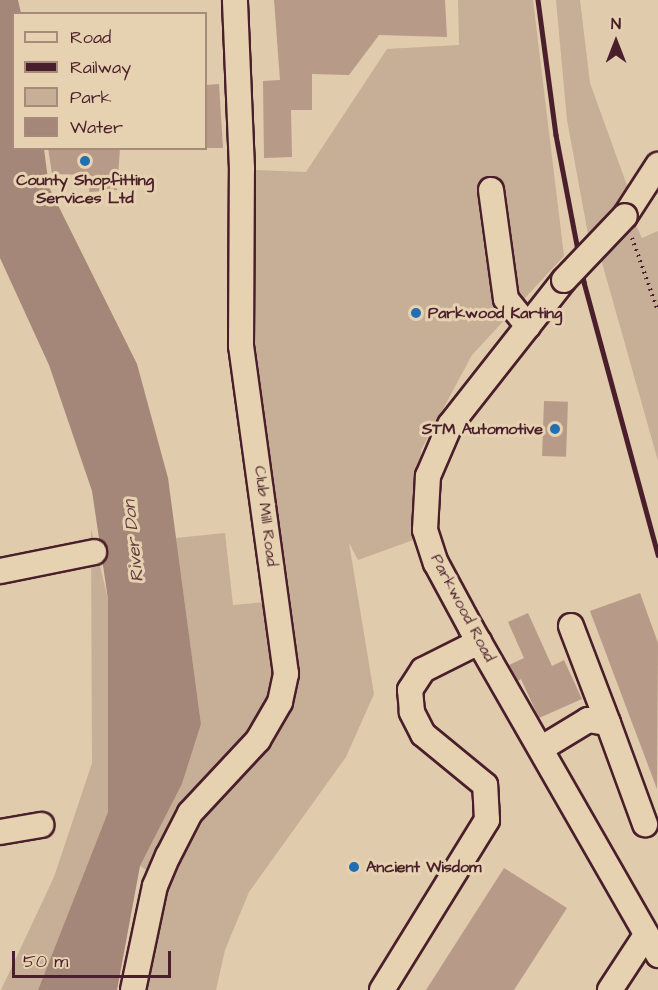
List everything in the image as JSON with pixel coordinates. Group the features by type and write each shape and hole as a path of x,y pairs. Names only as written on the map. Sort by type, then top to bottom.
{"street":[{"name":"Club Mill Road","path":"133,990 154,886 168,856 190,813 258,740 280,702 286,674 241,346 242,169 235,0"},
{"name":"Parkwood Road","path":"652,945 542,748 479,642 436,563 425,530 428,476 450,425 564,280 625,216 658,165"},
{"path":"491,190 506,299 528,326"},
{"path":"0,571 94,552"},
{"path":"571,626 645,824"},
{"path":"382,990 487,820 485,785 423,734 412,712 410,690 423,670 479,642"},
{"path":"542,748 588,720 608,723"},
{"path":"0,832 41,825"},
{"path":"610,990 652,945"}],"path":[{"path":"625,216 658,311"}],"green space":[{"path":"458,0 533,0 564,256 472,355 421,450 416,539 358,560 349,543 374,694 346,757 249,892 225,950 216,990 145,990 167,884 140,866 182,784 201,724 176,538 225,533 233,605 288,600 248,285 251,170 306,172 387,49 459,45"},
{"path":"556,0 580,0 590,83 629,191 588,234 567,120"},
{"path":"635,223 642,238 658,231 658,461 601,259"},
{"path":"91,529 108,599 108,812 38,990 1,990 54,877 92,763"}],"water":[{"name":"River Don","path":"0,0 18,0 21,12 12,12 12,150 44,150 49,187 137,364 168,478 201,724 182,784 140,866 117,990 38,990 108,812 108,599 92,491 49,365 0,258"}],"building":[{"path":"274,0 445,0 447,37 379,35 349,75 312,74 312,110 291,110 292,157 264,158 263,81 280,80"},
{"path":"219,84 223,148 207,148 207,85"},
{"name":"County Shopfitting Services Ltd","path":"48,150 120,150 117,190 89,192 91,175 52,174"},
{"name":"STM Automotive","path":"544,401 568,402 566,457 542,456"},
{"path":"640,593 658,643 657,789 590,611"},
{"path":"528,613 552,666 564,660 582,699 539,718 521,679 518,681 509,665 524,658 508,622"},
{"path":"504,868 567,908 514,990 426,990"}],"railway":[{"path":"538,0 556,135 584,282 658,555"}],"place":[{"name":"County Shopfitting Services Ltd","path":"85,161"},
{"name":"Parkwood Karting","path":"416,313"},
{"name":"STM Automotive","path":"555,429"},
{"name":"Ancient Wisdom","path":"354,867"}]}
